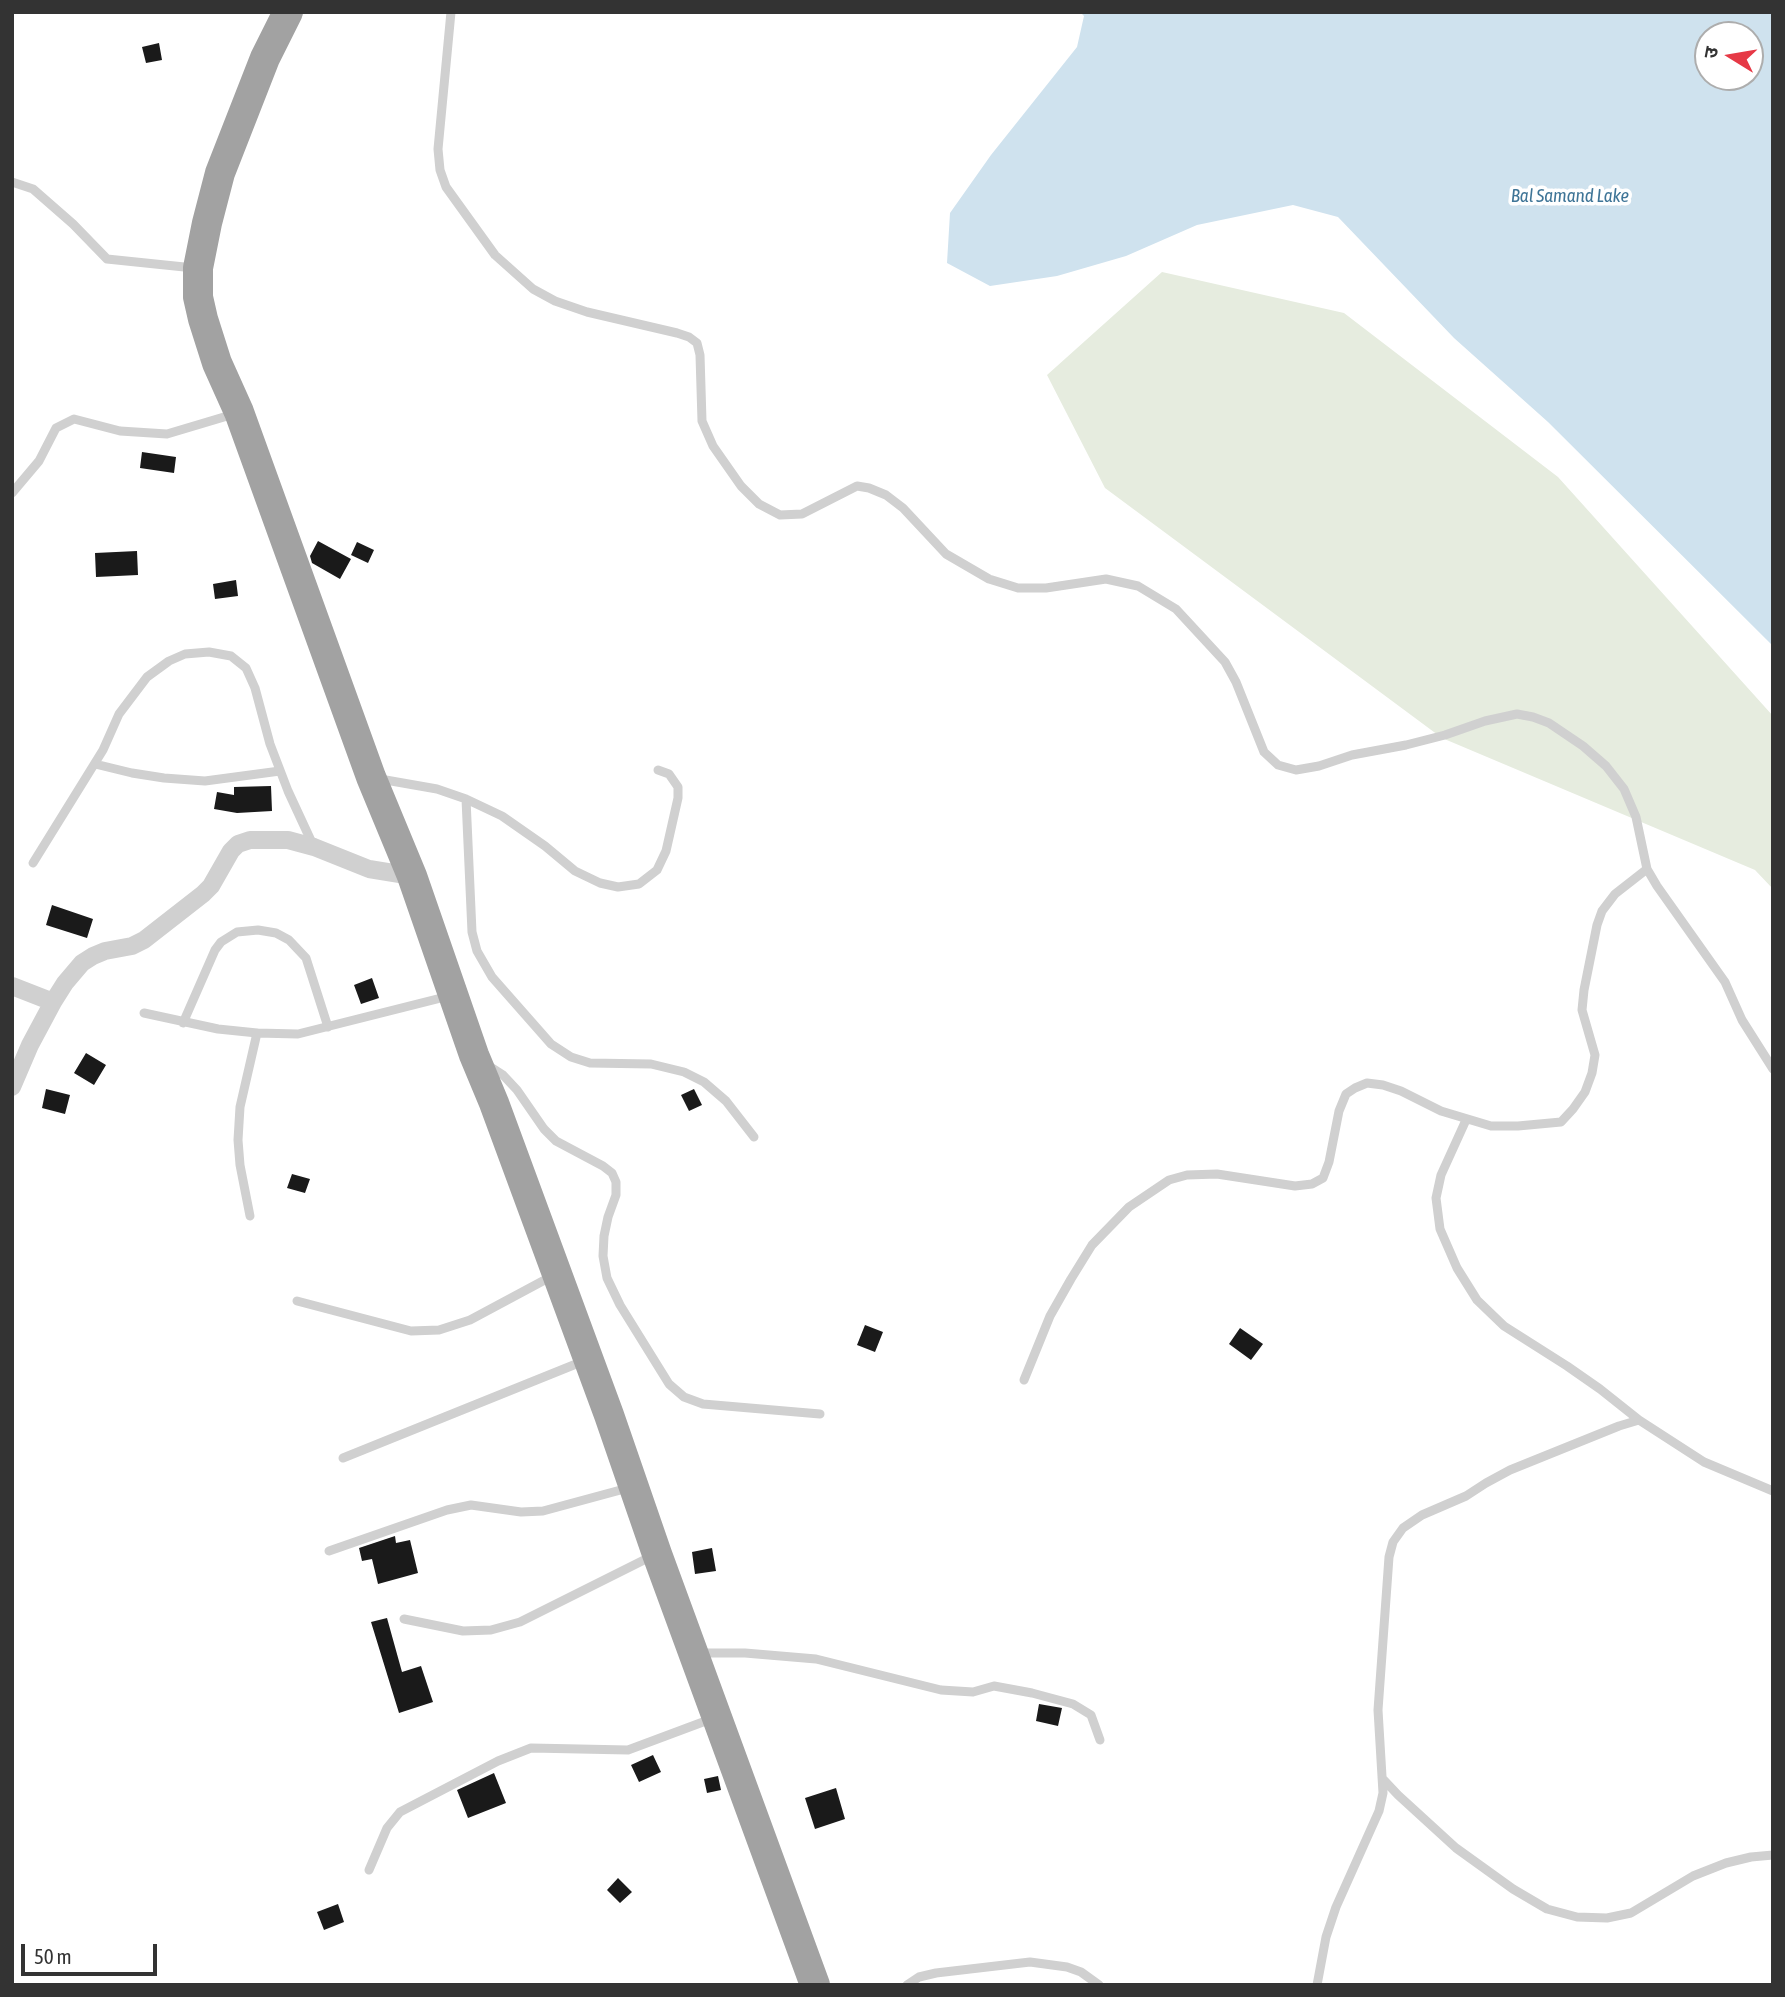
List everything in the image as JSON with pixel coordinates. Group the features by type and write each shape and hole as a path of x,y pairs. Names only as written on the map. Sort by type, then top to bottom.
{"highway":[{"path":"288,12 265,58 220,173 198,268 198,297 203,319 371,777 412,876 474,1055 609,1415 657,1554 815,1985"}],"street":[{"path":"12,1087 53,1002 82,963 105,951 132,946 144,940 211,886 227,857 238,844 250,840 288,840 314,847 369,869 412,876"},
{"path":"12,986 53,1002"}],"lane":[{"path":"451,12 438,149 440,170 446,187 495,256 533,289 555,301 587,312 677,333 697,343 701,368 702,421 713,446 741,486 759,504 780,515 802,514 857,486 869,488 886,495 903,508 947,554 989,579 1018,588 1106,579 1138,586 1176,609 1225,662 1236,682 1264,752 1278,765 1296,770 1352,755 1406,745 1517,714 1549,723 1606,765 1624,789 1636,817 1647,869 1725,982 1742,1020 1773,1069"},
{"path":"12,182 33,189 107,259 198,268"},
{"path":"12,494 39,461 56,428 74,419 120,431 167,434 239,412"},
{"path":"33,863 95,764 119,714 147,677 169,660 185,654 209,652 231,656 246,668 255,688 280,771 314,847"},
{"path":"95,764 164,778 205,781 280,771"},
{"path":"371,777 437,789 467,799 502,816 575,871 600,883 618,887 639,884 657,870 666,851 678,787 669,774 658,770"},
{"path":"467,799 472,932 477,951 492,977 551,1044 571,1057 590,1063 651,1064 684,1072 704,1082 726,1101 754,1137"},
{"path":"1024,1380 1049,1316 1092,1245 1129,1207 1170,1180 1187,1175 1217,1174 1295,1186 1312,1184 1323,1178 1329,1162 1339,1111 1346,1094 1367,1083 1401,1091 1441,1111 1490,1126 1560,1122 1585,1092 1592,1073 1595,1055 1582,1010 1597,925 1602,911 1615,894 1647,869"},
{"path":"183,1023 221,942 237,932 258,930 276,933 289,940 306,958 327,1027"},
{"path":"144,1013 218,1029 298,1034 454,994"},
{"path":"250,1216 238,1140 240,1107 257,1033"},
{"path":"474,1055 503,1075 556,1141 612,1173 617,1182 604,1236 603,1256 607,1278 620,1305 668,1384 684,1396 703,1404 820,1414"},
{"path":"1466,1120 1441,1175 1436,1198 1440,1229 1457,1268 1477,1300 1504,1325 1601,1389 1639,1420 1703,1462 1773,1491"},
{"path":"297,1301 411,1331 439,1330 470,1320 556,1274"},
{"path":"343,1458 587,1360"},
{"path":"1317,1985 1326,1937 1336,1907 1379,1811 1383,1793 1378,1710 1389,1557 1393,1542 1403,1528 1422,1515 1466,1496 1510,1470 1639,1420"},
{"path":"329,1551 447,1510 471,1506 521,1512 542,1511 633,1486"},
{"path":"404,1619 463,1631 501,1627 530,1617 657,1554"},
{"path":"694,1653 745,1653 816,1659 941,1690 973,1692 994,1686 1032,1693 1073,1704 1091,1715 1100,1740"},
{"path":"369,1870 387,1828 400,1812 498,1761 531,1748 628,1750 716,1717"},
{"path":"1382,1778 1456,1848 1513,1889 1547,1909 1577,1917 1606,1918 1631,1913 1693,1876 1726,1863 1773,1855"},
{"path":"907,1985 919,1977 936,1973 1030,1962 1081,1972 1099,1985"}],"shaded area":[{"path":"1162,272 1344,313 1558,477 1773,716 1773,889 1755,870 1442,738 1105,488 1047,375"}],"water":[{"name":"Bal Samand Lake","path":"1080,12 1773,12 1773,646 1548,422 1454,338 1338,217 1293,205 1197,225 1126,256 1057,276 990,286 947,263 950,213 991,155 1077,47 1084,16"}],"building":[{"path":"159,43 162,60 146,63 142,47"},
{"path":"142,452 176,457 174,473 140,468"},
{"path":"318,541 351,559 340,579 312,563 310,556"},
{"path":"357,542 374,550 368,563 351,555"},
{"path":"137,551 138,575 96,577 95,553"},
{"path":"236,580 238,596 215,599 213,584"},
{"path":"271,786 272,811 237,813 214,809 217,792 234,795 234,787"},
{"path":"52,905 93,919 87,938 46,925"},
{"path":"372,978 379,998 361,1004 354,985"},
{"path":"86,1053 106,1065 94,1085 74,1073"},
{"path":"46,1089 70,1095 65,1114 42,1108"},
{"path":"694,1089 702,1105 689,1111 681,1095"},
{"path":"292,1174 310,1179 305,1193 287,1188"},
{"path":"865,1325 883,1332 875,1352 857,1345"},
{"path":"1240,1328 1263,1344 1251,1360 1229,1344"},
{"path":"395,1536 396,1543 410,1540 418,1573 378,1584 372,1559 362,1561 359,1548"},
{"path":"712,1548 716,1571 695,1574 692,1552"},
{"path":"387,1618 402,1672 421,1666 433,1702 399,1713 371,1622"},
{"path":"1039,1704 1062,1708 1058,1726 1036,1721"},
{"path":"653,1755 661,1772 639,1782 631,1765"},
{"path":"494,1773 506,1803 468,1818 457,1790"},
{"path":"718,1776 721,1790 707,1793 704,1779"},
{"path":"836,1788 845,1819 815,1829 805,1798"},
{"path":"618,1878 632,1892 620,1903 607,1890"},
{"path":"338,1904 344,1922 324,1930 317,1912"}]}
